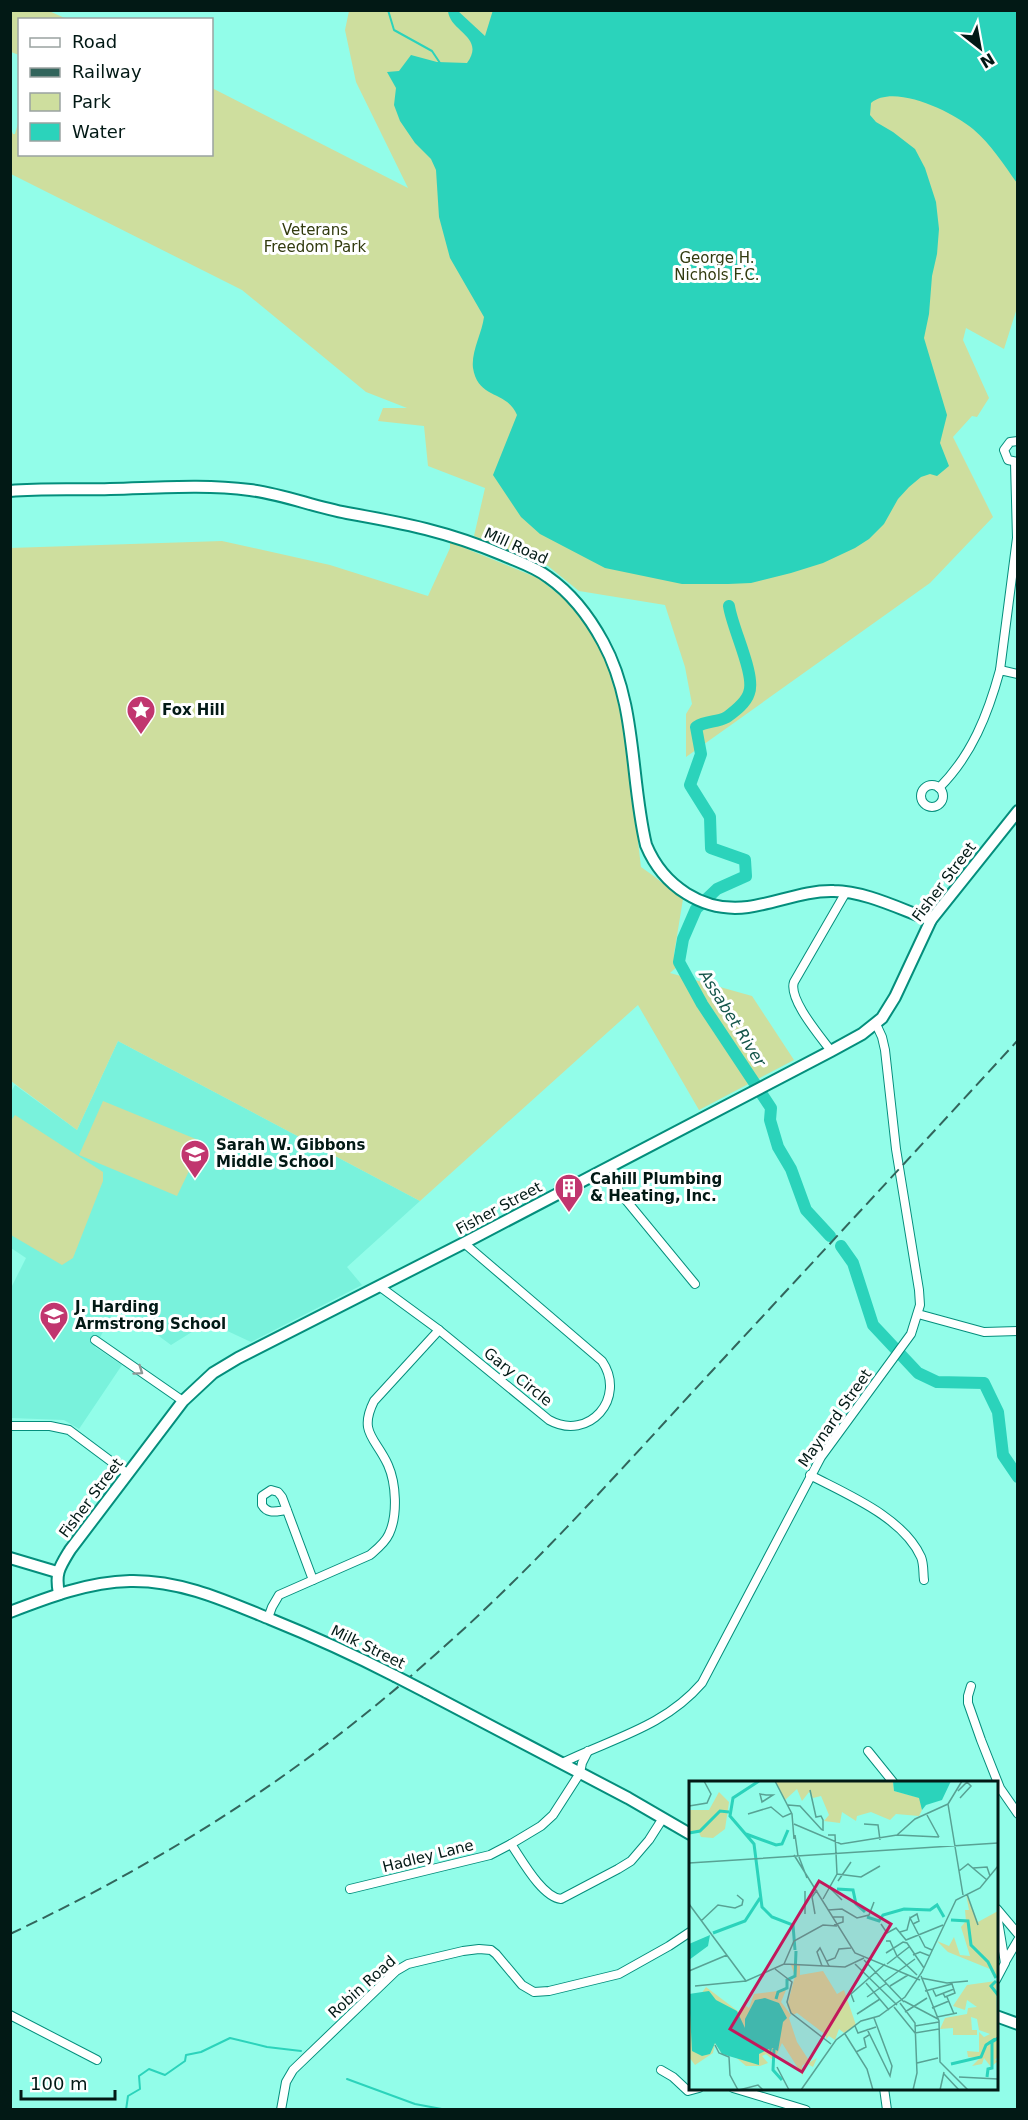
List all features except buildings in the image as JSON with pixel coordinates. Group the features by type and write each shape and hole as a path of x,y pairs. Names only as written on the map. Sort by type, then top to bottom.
{"main road":[{"name":"Mill Road","path":"10,491 194,486 279,494 334,510 445,533 541,572 557,584 574,602 595,629 608,652 618,676 626,709 646,845 660,871 673,885 708,904 727,908 757,905 821,891 846,892 931,920"},
{"name":"Fisher Street","path":"57,1572 70,1550 183,1401 202,1382 225,1365 602,1171 831,1051 876,1024 892,1004 931,920 1017,811"},
{"path":"10,1558 57,1572 59,1594"},
{"name":"Milk Street","path":"10,1612 59,1594 110,1582 160,1582 201,1592 344,1650 562,1763 689,1833"},
{"path":"998,2017 1017,2024"}],"street":[{"path":"939,788 961,762 976,737 990,706 1000,670 1017,538 1016,462 1008,460 1004,450 1010,442 1017,441"},
{"path":"1000,670 1017,674"},
{"path":"831,1051 796,1000 792,989 846,892"},
{"name":"Maynard Street","path":"562,1763 659,1720 683,1703 702,1683 810,1475 911,1334 920,1305 918,1276 896,1149 885,1050 876,1024"},
{"path":"602,1171 694,1284"},
{"name":"Gary Circle","path":"379,1286 555,1422 569,1426 583,1424 596,1417 607,1403 611,1389 607,1369 600,1359 464,1243"},
{"path":"918,1314 984,1332 1017,1331"},
{"path":"268,1618 279,1595 370,1555 381,1546 389,1534 394,1506 392,1478 388,1464 368,1427 368,1413 374,1401 438,1330"},
{"path":"95,1340 183,1401"},
{"path":"10,1426 50,1426 69,1430 128,1474"},
{"path":"810,1475 870,1507 902,1532 920,1556 924,1580"},
{"path":"287,1510 313,1580"},
{"path":"971,1686 968,1703 997,1781"},
{"path":"868,1751 892,1781"},
{"path":"580,1773 588,1752"},
{"name":"Hadley Lane","path":"350,1889 490,1855 547,1821 580,1773"},
{"path":"998,1783 1017,1814"},
{"path":"511,1844 545,1890 553,1897 561,1899 631,1861 649,1840 663,1818"},
{"path":"998,1910 1017,1934"},
{"path":"998,1916 1005,1963"},
{"name":"Robin Road","path":"281,2109 286,2082 294,2070 396,1971 408,1964 471,1950 491,1950 522,1985 534,1992 549,1991 619,1974 689,1933"},
{"path":"998,1976 1017,1940"},
{"path":"10,2015 97,2060"},
{"path":"661,2070 688,2091 692,2090"},
{"path":"740,2090 806,2109"},
{"path":"884,2090 887,2109"}],"shaded area":[{"name":"Sarah W. Gibbons Middle School","path":"118,1041 420,1201 347,1267 362,1285 251,1342 208,1322 171,1345 117,1305 95,1347 122,1365 79,1429 64,1420 11,1418 11,1288 26,1258 11,1248 10,1094 15,1085 77,1130"}],"green space":[{"path":"11,10 49,11 65,18 18,18 18,55 11,52"},
{"name":"George H. Nichols F.C.","path":"349,11 1017,11 1017,308 1004,349 966,328 963,340 989,398 977,417 972,416 953,437 993,517 930,583 686,757 686,714 692,704 685,667 665,605 579,591 548,566 474,536 485,488 428,466 424,426 378,421 383,408 407,408 366,392 242,290 11,174 10,127 15,134 18,124 18,156 213,156 213,89 408,188 356,82 345,30"},
{"path":"222,541 330,565 428,596 450,548 450,542 538,578 566,600 590,630 608,661 621,699 641,867 683,899 674,954 679,965 670,973 752,996 794,1060 699,1110 638,1005 420,1201 118,1041 77,1130 11,1081 10,548"},
{"path":"103,1101 203,1142 177,1196 79,1155"},
{"path":"15,1115 103,1172 103,1181 73,1258 62,1265 11,1235 10,1122"}],"water":[{"name":"George H. Nichols F.C.","path":"493,10 1017,11 1017,183 986,141 952,115 908,98 894,96 881,98 871,103 870,115 876,122 915,149 925,168 936,202 939,229 937,254 924,338 947,415 940,443 949,466 937,476 930,474 921,477 909,487 898,499 884,524 869,539 823,563 751,583 682,584 605,568 540,534 521,517 493,475 517,415 507,402 486,390 476,378 473,362 484,317 450,258 439,217 436,170 431,159 415,143 400,121 394,105 396,88 387,72 399,71 411,55 437,62 467,63 472,54 470,41 454,24 448,11 458,11 485,36"}],"waterway":[{"path":"388,10 394,30 432,51 440,63"},
{"name":"Assabet River","path":"729,606 747,663 749,693 743,703 727,717 696,727 701,754 690,785 710,817 711,848 745,860 746,876 717,889 696,909 683,939 679,962 702,1004 771,1108 770,1120 778,1147 791,1169 806,1210 830,1236"},
{"name":"Assabet River","path":"841,1246 853,1263 873,1325 918,1373 937,1382 984,1383 998,1412 1003,1455 1018,1477"},
{"path":"126,2110 128,2096 140,2089 139,2076 149,2069 165,2075 185,2061 186,2055 201,2052 230,2038 267,2047 301,2051"},
{"path":"347,2079 415,2104 447,2110"}],"railway":[{"path":"10,1934 125,1875 234,1810 337,1737 436,1654 508,1587 578,1516 1018,1040"}],"place":[{"name":"Fox Hill","path":"141,736"},
{"name":"Sarah W. Gibbons Middle School","path":"195,1180"},
{"name":"Cahill Plumbing & Heating, Inc.","path":"569,1214"},
{"name":"J. Harding Armstrong School","path":"54,1342"}],"park label":[{"name":"Veterans Freedom Park","path":"315,238"}]}
